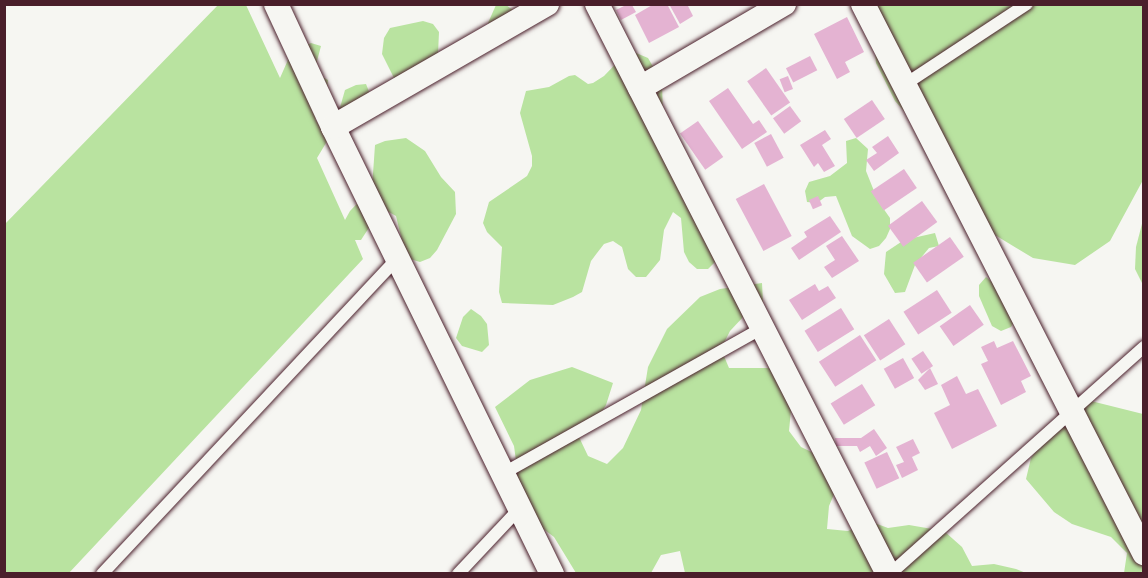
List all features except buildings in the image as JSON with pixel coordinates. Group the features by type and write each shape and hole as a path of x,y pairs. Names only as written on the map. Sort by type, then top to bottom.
{"street":[{"path":"276,4 333,127 552,573"},
{"path":"333,127 547,4"},
{"path":"597,4 889,573"},
{"path":"640,88 784,4"},
{"path":"863,4 1143,553"}],"lane":[{"path":"904,84 1027,4"},
{"path":"102,573 397,258"},
{"path":"502,474 762,328"},
{"path":"889,573 1143,347"},
{"path":"458,573 519,509"}],"green space":[{"path":"219,4 246,5 280,78 291,53 311,43 321,46 316,65 319,75 328,80 326,101 315,119 329,138 317,158 345,220 350,211 372,188 375,145 406,138 425,151 441,177 455,192 456,214 437,250 430,258 420,262 410,259 404,249 396,216 387,211 372,223 361,240 355,240 363,259 68,574 5,573 4,225"},
{"path":"496,5 506,5 520,15 487,34 488,23"},
{"path":"871,5 1143,5 1143,180 1110,241 1075,265 1033,258 995,235 951,164 895,101 876,63"},
{"path":"423,21 433,24 439,32 438,54 396,82 382,54 384,38 390,28"},
{"path":"629,50 648,58 662,82 663,118 655,145 682,153 718,252 715,262 708,269 697,269 689,262 684,252 681,218 673,212 664,230 660,260 646,277 636,277 628,269 622,247 613,241 604,244 591,261 582,292 553,305 502,303 499,292 502,247 487,232 483,223 489,202 527,176 532,166 532,156 520,113 526,91 549,87 575,75 588,84 593,83 604,76"},
{"path":"366,84 374,104 339,111 345,90"},
{"path":"856,138 868,149 866,171 878,201 890,218 890,229 886,238 879,246 870,249 852,236 836,196 825,197 817,203 807,202 805,191 809,182 830,176 847,163 846,141"},
{"path":"1143,220 1143,285 1135,269 1136,247"},
{"path":"935,233 939,246 929,248 915,265 905,292 895,293 884,274 886,252 904,240"},
{"path":"986,277 1005,293 1016,319 1011,327 1001,331 992,326 979,296 979,285"},
{"path":"762,283 763,303 745,315 730,331 721,349 729,368 774,368 785,388 791,410 789,431 801,447 839,465 838,485 829,506 827,529 848,531 869,521 888,528 909,525 944,531 962,547 972,566 994,564 1026,573 685,573 680,551 661,555 651,573 576,573 554,537 521,512 516,490 517,468 514,446 495,407 530,380 572,367 613,383 606,405 595,423 579,437 588,456 607,464 623,448 641,410 648,367 667,329 700,297 720,289"},
{"path":"471,309 487,324 489,345 482,352 462,346 456,338 463,317"},
{"path":"1091,401 1143,414 1143,573 1124,573 1127,553 1111,537 1072,524 1054,512 1026,479 1031,458 1056,424"}]}
